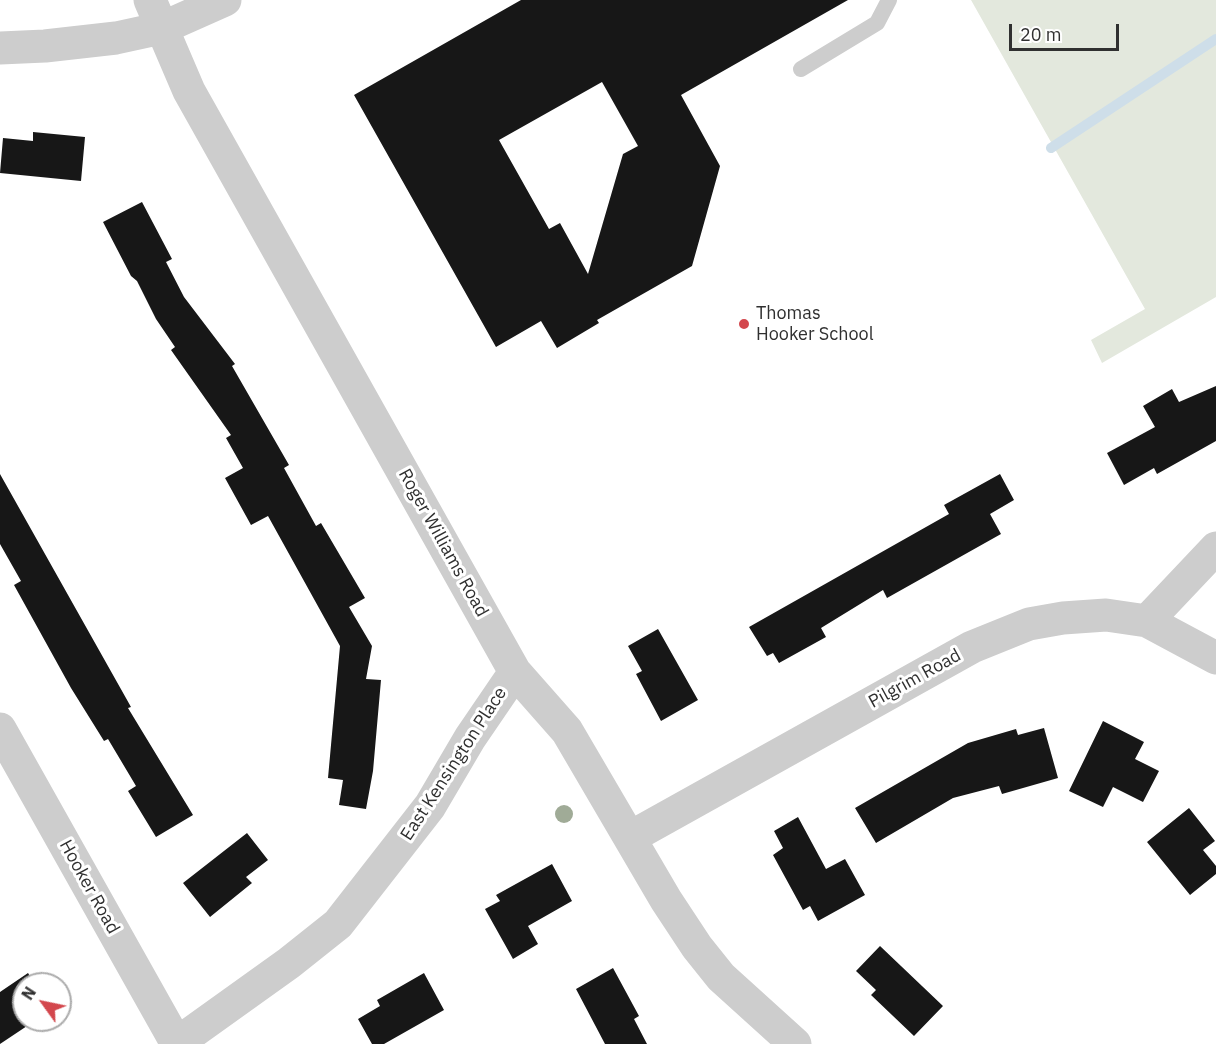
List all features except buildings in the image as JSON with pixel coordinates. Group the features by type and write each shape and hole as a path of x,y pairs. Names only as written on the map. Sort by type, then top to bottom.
{"street":[{"path":"0,48 100,41 156,14 225,0"},
{"name":"Roger Williams Road","path":"156,14 189,91 514,672 567,730 666,900 697,947 721,977 795,1044"},
{"path":"1147,621 1216,548"},
{"name":"Pilgrim Road","path":"631,837 972,647 1029,624 1063,618 1107,615 1147,621 1216,658"},
{"name":"East Kensington Place","path":"177,1044 289,963 338,924 430,806 470,738 514,672"},
{"name":"Hooker Road","path":"0,729 177,1044"}],"lane":[{"path":"801,69 877,23 889,0"}],"shaded area":[{"path":"971,0 1216,0 1216,297 1102,363 1091,340 1145,309"}],"waterway":[{"path":"1051,148 1216,39"}],"place":[{"name":"Thomas Hooker School","path":"744,324"}]}
